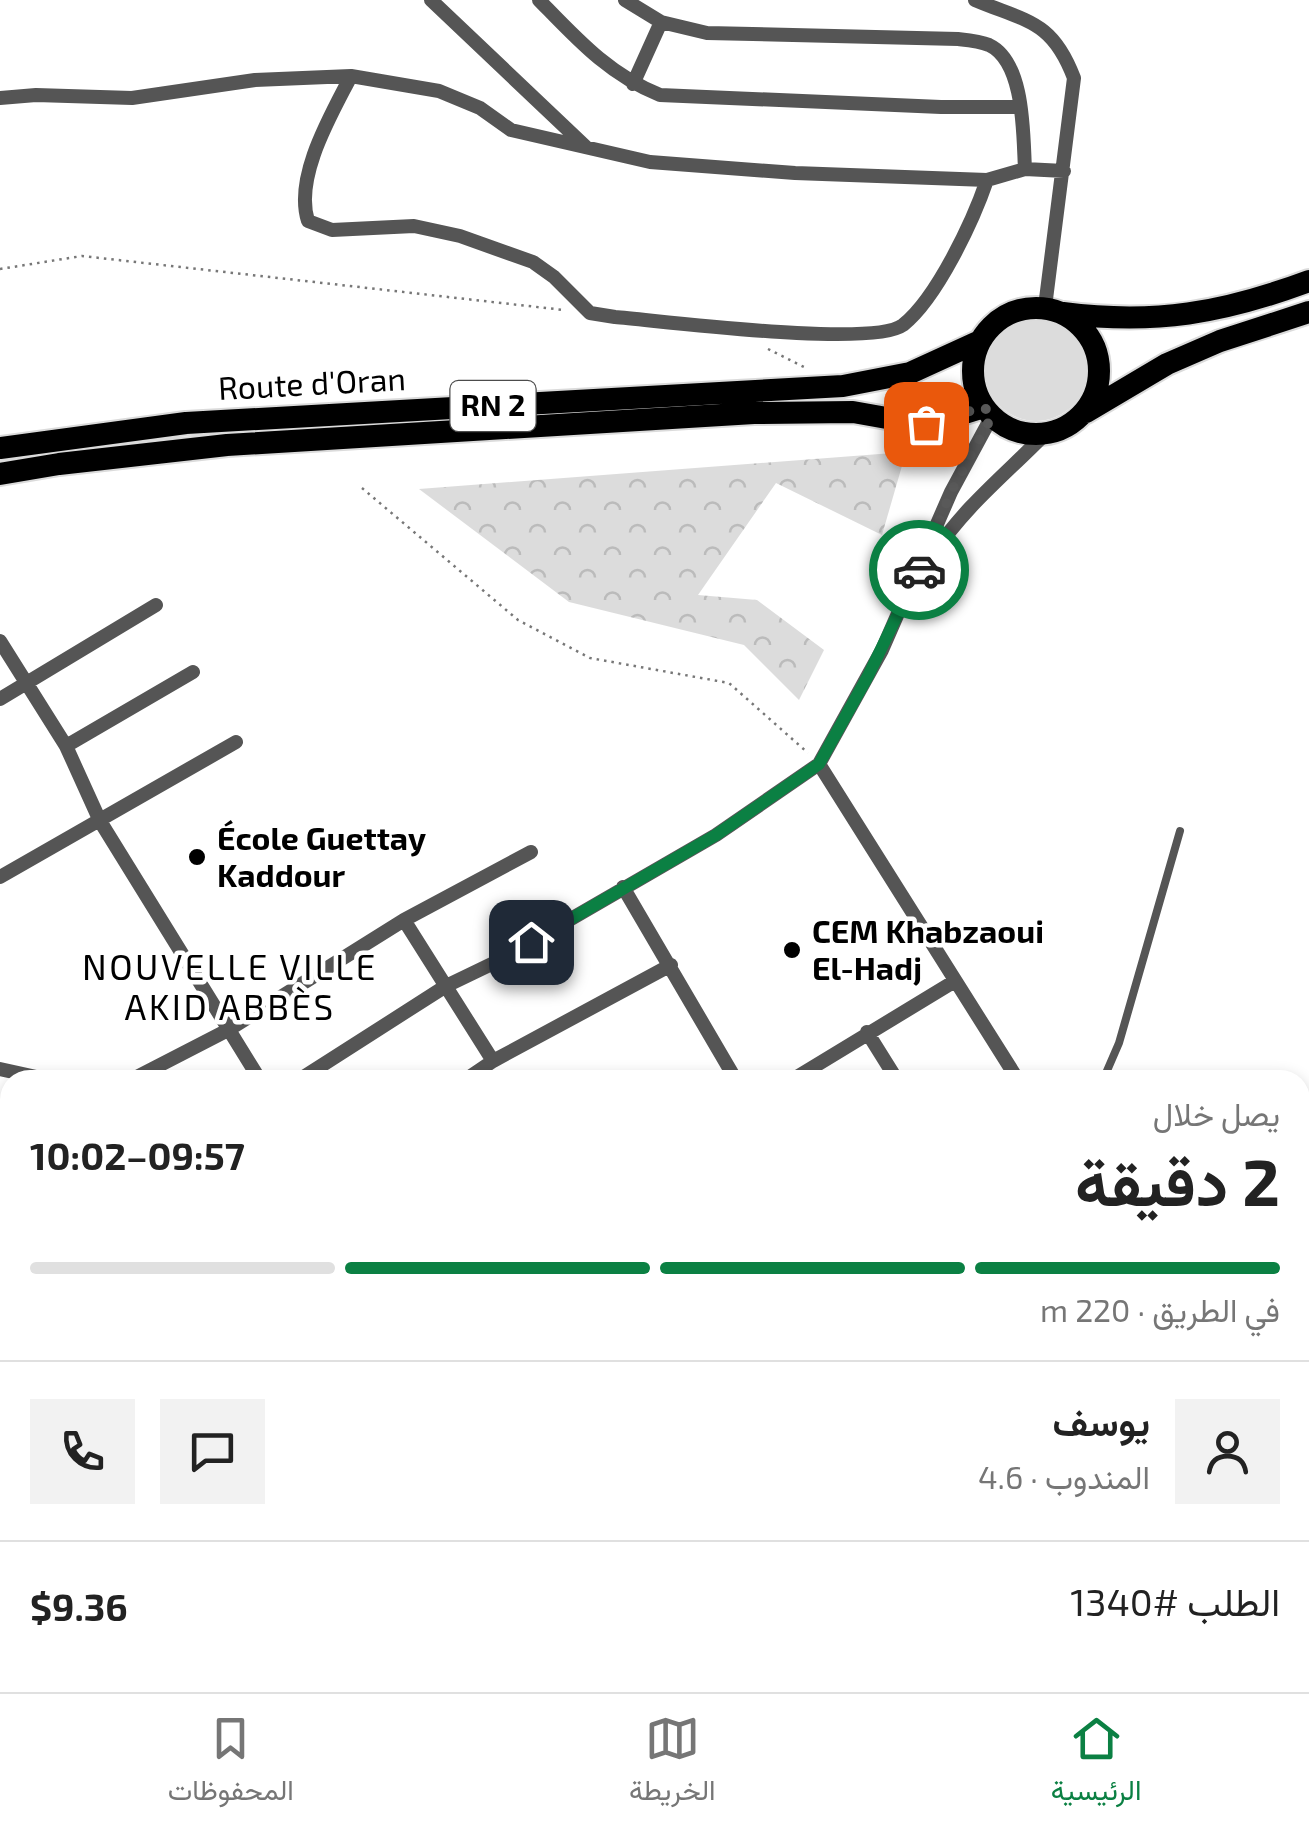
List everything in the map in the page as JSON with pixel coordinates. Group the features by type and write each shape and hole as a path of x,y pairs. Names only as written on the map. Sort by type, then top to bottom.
{"main road":[{"path":"1309,281 1251,303 1154,318 1025,308 991,325 980,340 972,374 988,412 1017,431 1046,434 1072,423 1167,364 1220,341 1309,312"},
{"path":"1054,310 1080,324 1099,359 1100,378 1083,414"},
{"name":"Route d'Oran","path":"0,448 186,423 843,386 910,373 980,340"},
{"name":"Route d'Oran","path":"0,474 227,445 754,412 852,412 926,424 988,412"}],"street":[{"path":"431,0 589,150"},
{"path":"539,0 602,63 633,84 660,95 1020,107"},
{"path":"625,0 661,22 708,33 978,42 1002,54 1016,83 1025,170"},
{"path":"974,0 1049,32 1064,52 1074,78 1054,310"},
{"path":"633,84 661,22"},
{"path":"351,76 319,141 305,195 308,221 332,230 414,226 486,244 533,262 590,313 842,334 885,332 901,327 952,257 972,220 986,180"},
{"path":"0,98 132,98 255,80 351,76 439,91 480,108 511,130 650,162 795,174 986,180 1025,170 1064,172"},
{"path":"315,1070 446,986 500,960 716,835 819,764 912,588 988,412"},
{"path":"912,588 950,529 986,488 1046,434"},
{"path":"0,699 156,605"},
{"path":"0,640 66,746 100,821 254,1070"},
{"path":"66,746 193,672"},
{"path":"0,877 236,742"},
{"path":"819,764 1012,1070"},
{"path":"150,1070 228,1030 404,920 531,852"},
{"path":"623,887 730,1070"},
{"path":"404,920 494,1061"},
{"path":"481,1070 672,965"},
{"path":"808,1070 955,981"},
{"path":"868,1032 890,1070"}],"lane":[{"path":"1107,1070 1119,1043 1180,831"}],"path":[{"path":"0,269 82,256 590,313"},
{"path":"757,343 808,369"},
{"path":"362,488 518,620 590,658 729,683 819,764"}],"green space":[{"path":"1036,319 1056,323 1072,334 1083,350 1087,370 1083,390 1072,406 1056,417 1036,421 1016,417 1000,406 989,390 985,370 989,350 1000,334 1016,323"},
{"path":"906,452 882,535 776,483 698,595 757,600 824,650 799,700 744,645 569,602 419,489"}],"way so far":[{"path":"919,570 951,492 992,416 984,407 926,424"}],"place":[{"name":"École Guettay Kaddour","path":"197,857"},
{"name":"CEM Khabzaoui El-Hadj","path":"792,950"}],"district":[{"name":"NOUVELLE VILLE AKID ABBÈS","path":"230,988"}],"route":[{"path":"531,942 716,835 819,764 882,650 919,570"}]}
